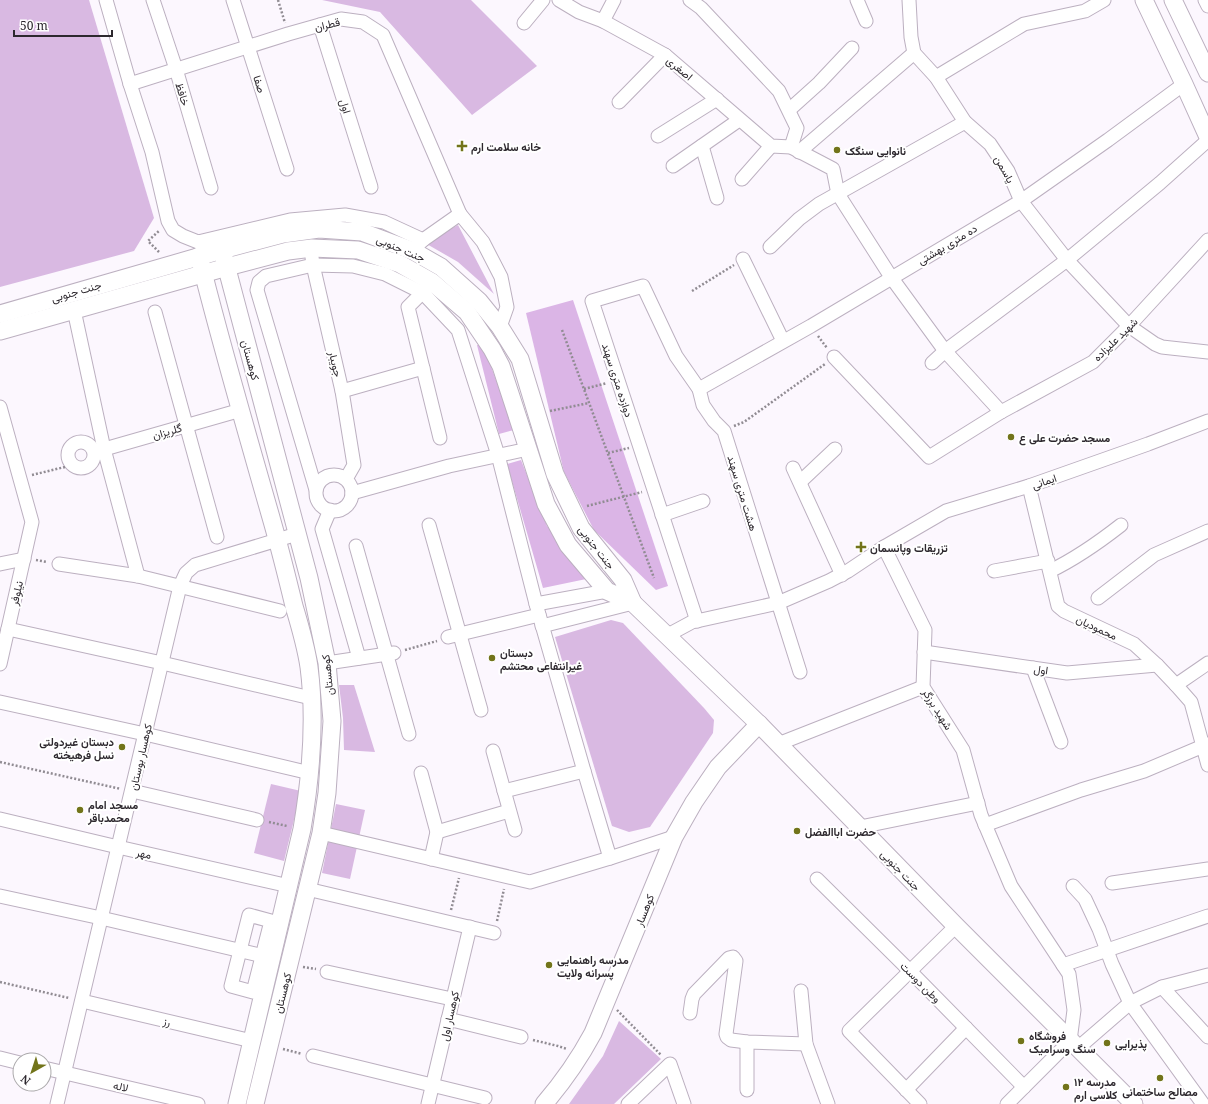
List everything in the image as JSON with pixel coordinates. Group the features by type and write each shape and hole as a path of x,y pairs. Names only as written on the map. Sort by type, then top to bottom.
{"main road":[{"path":"1144,0 1208,137"},
{"path":"1173,0 1208,73"},
{"name":"جنت جنوبی","path":"0,314 199,256 283,234 319,229 362,232 418,245 480,301 500,327 520,360 555,474 581,528 623,580 633,603"},
{"name":"جنت جنوبی","path":"0,331 288,251 312,248 358,250 400,264 428,288 467,312 494,352 501,366 546,504 568,545 607,591 633,603 759,724 956,926 1134,1104"},
{"name":"کوهستان","path":"222,250 309,578 327,663 332,721 327,793 320,833 255,1104"},
{"name":"کوهستان","path":"199,256 277,540 305,649 309,667 311,698 312,736 310,773 302,829 289,886 267,957 252,1041 237,1104"},
{"path":"241,410 262,404"},
{"path":"305,649 324,645"},
{"name":"کوهسار","path":"544,1104 558,1088 581,1055 593,1033 674,837 694,802 718,767 759,724"}],"street":[{"path":"106,0 130,84 152,152 168,221 173,230 198,242 290,220 345,215 384,222 418,245 460,214"},
{"name":"خافظ","path":"153,0 176,69 211,188"},
{"name":"صفا","path":"233,0 287,169"},
{"path":"524,23 543,0"},
{"name":"اصغری","path":"559,0 579,12 603,21 665,55 771,146"},
{"path":"603,21 614,0"},
{"path":"690,0 701,8 779,91 797,128 795,150"},
{"path":"857,0 866,21"},
{"path":"795,150 914,53 909,0"},
{"path":"936,78 1024,24 1085,11 1104,0"},
{"path":"1206,0 1208,6"},
{"name":"قطران","path":"130,84 248,48 288,34 341,19 363,22 383,35 460,214 483,242 501,277 508,306 500,327"},
{"name":"اول","path":"320,25 371,187"},
{"path":"789,110 819,83 852,48"},
{"name":"یاسمن","path":"914,53 936,78 964,122 990,144 1008,171 1021,201 1067,260 1129,326 1155,344 1162,347 1208,352"},
{"path":"619,102 665,55"},
{"name":"ده متری بهشتی","path":"699,388 811,326 1021,201 1184,84"},
{"path":"658,136 717,99"},
{"path":"673,166 739,120"},
{"path":"770,247 799,219 819,204 964,122"},
{"path":"932,362 1067,260 1160,183 1208,140"},
{"path":"702,146 717,198"},
{"path":"742,179 771,146 795,150 833,169 838,194 891,277 945,351 1001,412"},
{"name":"شهید علیزاده","path":"834,357 929,457 1001,412 1092,362 1129,326 1208,240"},
{"name":"جویبار","path":"312,248 313,265 342,391 354,465 346,479"},
{"path":"743,259 783,341"},
{"path":"316,490 320,482 328,476 337,475 346,479 351,486 352,496 348,504 341,510 332,511 323,507 317,500 316,490 257,290 259,282 266,276 313,265 352,266 385,274 428,288 458,330 498,455 539,615 610,858"},
{"name":"دوازده متری سهند","path":"697,621 592,301 643,286 676,356 699,388"},
{"path":"428,288 408,307 440,438"},
{"path":"74,310 99,450 138,576"},
{"path":"155,312 218,537"},
{"path":"342,391 423,368"},
{"name":"هشت متری سهند","path":"699,388 703,406 714,421 724,431 800,672"},
{"path":"0,407 20,478"},
{"name":"گلریزان","path":"99,450 241,410"},
{"name":"ایمانی","path":"884,547 946,511 1029,486 1208,421"},
{"path":"77,442 90,444 99,450 92,463 86,467 79,468 73,465 69,460 68,453 71,446 77,442"},
{"path":"352,494 449,466 528,449"},
{"path":"800,482 835,449"},
{"path":"793,468 842,574"},
{"name":"نیلوفر","path":"0,664 32,522 20,478"},
{"name":"محمودیان","path":"1029,486 1058,606 1064,611 1134,644 1176,685 1191,702 1205,745 1208,765"},
{"path":"662,515 703,501"},
{"path":"330,510 322,529 359,658"},
{"path":"429,525 454,636 482,710"},
{"path":"994,570 1049,566 1070,562 1122,525"},
{"path":"1098,598 1154,556 1208,531"},
{"name":"کوهسار بوستان","path":"57,1104 180,586 186,573 195,565 297,534"},
{"path":"356,546 391,654 409,734"},
{"path":"666,636 692,622 778,603 848,571 884,547"},
{"name":"شهید برزگر","path":"884,547 925,630 923,687 963,750 985,825 1011,886 1069,974 1074,1010 1074,1044"},
{"path":"0,564 24,559"},
{"path":"58,564 138,576 280,611"},
{"path":"454,636 539,615 607,591"},
{"path":"539,615 633,603"},
{"path":"8,629 311,698"},
{"name":"اول","path":"924,652 1067,672 1157,665"},
{"path":"327,663 391,654"},
{"path":"1176,685 1208,663"},
{"path":"1033,668 1061,742"},
{"path":"778,744 923,687"},
{"path":"0,702 310,773"},
{"path":"985,825 1081,790 1144,771 1205,745"},
{"path":"493,751 514,830"},
{"path":"504,791 584,770"},
{"path":"421,773 436,832 431,859"},
{"path":"132,791 257,820"},
{"path":"860,827 978,802"},
{"path":"436,832 509,811"},
{"name":"مهر","path":"0,819 289,886"},
{"path":"320,833 530,882 674,837"},
{"path":"1112,883 1208,869"},
{"name":"وطن دوست","path":"817,879 1024,1087"},
{"path":"1073,886 1085,899 1130,1004 1203,1104"},
{"path":"307,889 494,933"},
{"path":"0,896 267,957"},
{"path":"249,915 271,921 267,957 253,992 231,986 240,951 249,915"},
{"path":"1063,965 1208,916"},
{"path":"919,1104 849,1031 956,926"},
{"name":"کوهسار اول","path":"428,1104 470,927"},
{"path":"690,1013 694,994 729,958 733,957 736,961 726,1034 727,1037 732,1040 747,1042 806,1044"},
{"path":"327,972 452,999"},
{"path":"1007,1104 1024,1087 1074,1044 1130,1004 1162,987 1208,975"},
{"path":"1162,987 1208,1037"},
{"path":"801,991 806,1044 828,1104"},
{"name":"رز","path":"82,1001 252,1041"},
{"path":"448,1019 521,1037"},
{"path":"906,1090 966,1028"},
{"path":"747,1042 747,1090"},
{"path":"313,1056 485,1098"},
{"path":"0,1058 12,1060"},
{"path":"628,1104 670,1064 684,1104"},
{"name":"لاله","path":"52,1070 198,1104"}],"path":[{"path":"278,0 288,34"},
{"path":"159,252 148,241 168,221"},
{"path":"692,291 743,259"},
{"path":"724,431 744,422 834,357 811,326"},
{"path":"562,330 654,578"},
{"path":"584,389 618,381"},
{"path":"549,411 589,403"},
{"path":"608,453 639,445"},
{"path":"20,478 73,465"},
{"path":"582,507 654,489"},
{"path":"24,559 58,564"},
{"path":"391,654 454,636"},
{"path":"0,762 132,791"},
{"path":"257,820 302,829"},
{"path":"449,922 461,866"},
{"path":"494,933 507,877"},
{"path":"289,963 327,972"},
{"path":"0,982 82,1001"},
{"path":"607,999 670,1064"},
{"path":"521,1037 558,1046 581,1055"},
{"path":"269,1045 313,1056"}],"shaded area":[{"path":"0,0 89,0 154,218 134,251 0,287"},
{"path":"322,0 471,0 537,66 472,115 380,12"},
{"path":"458,225 494,294 458,262 425,243"},
{"path":"573,300 668,586 656,590 594,530 564,472 526,313"},
{"path":"483,344 514,430 499,434 477,345"},
{"path":"521,460 547,526 591,578 543,588 507,464"},
{"path":"611,620 623,623 714,720 713,733 650,827 629,832 612,826 555,637"},
{"path":"339,685 354,685 375,752 344,750 343,718"},
{"path":"271,784 301,791 284,861 254,853"},
{"path":"336,804 365,810 350,879 322,873"},
{"path":"619,1021 661,1059 614,1104 569,1104 603,1056"}],"place":[{"name":"خانه سلامت ارم","path":"462,146"},
{"name":"نانوایی سنگک","path":"837,150"},
{"name":"مسجد حضرت علی ع","path":"1011,437"},
{"name":"تزریقات وپانسمان","path":"861,547"},
{"name":"دبستان غیرانتفاعی محتشم","path":"492,658"},
{"name":"دبستان غیردولتی نسل فرهیخته","path":"122,747"},
{"name":"مسجد امام محمدباقر","path":"80,810"},
{"name":"حضرت اباالفضل","path":"797,831"},
{"name":"مدرسه راهنمایی پسرانه ولایت","path":"549,965"},
{"name":"فروشگاه سنگ وسرامیک","path":"1021,1041"},
{"name":"پذیرایی","path":"1107,1043"},
{"name":"مصالح ساختمانی","path":"1160,1078"},
{"name":"مدرسه ۱۲ کلاسی ارم","path":"1066,1087"}]}
